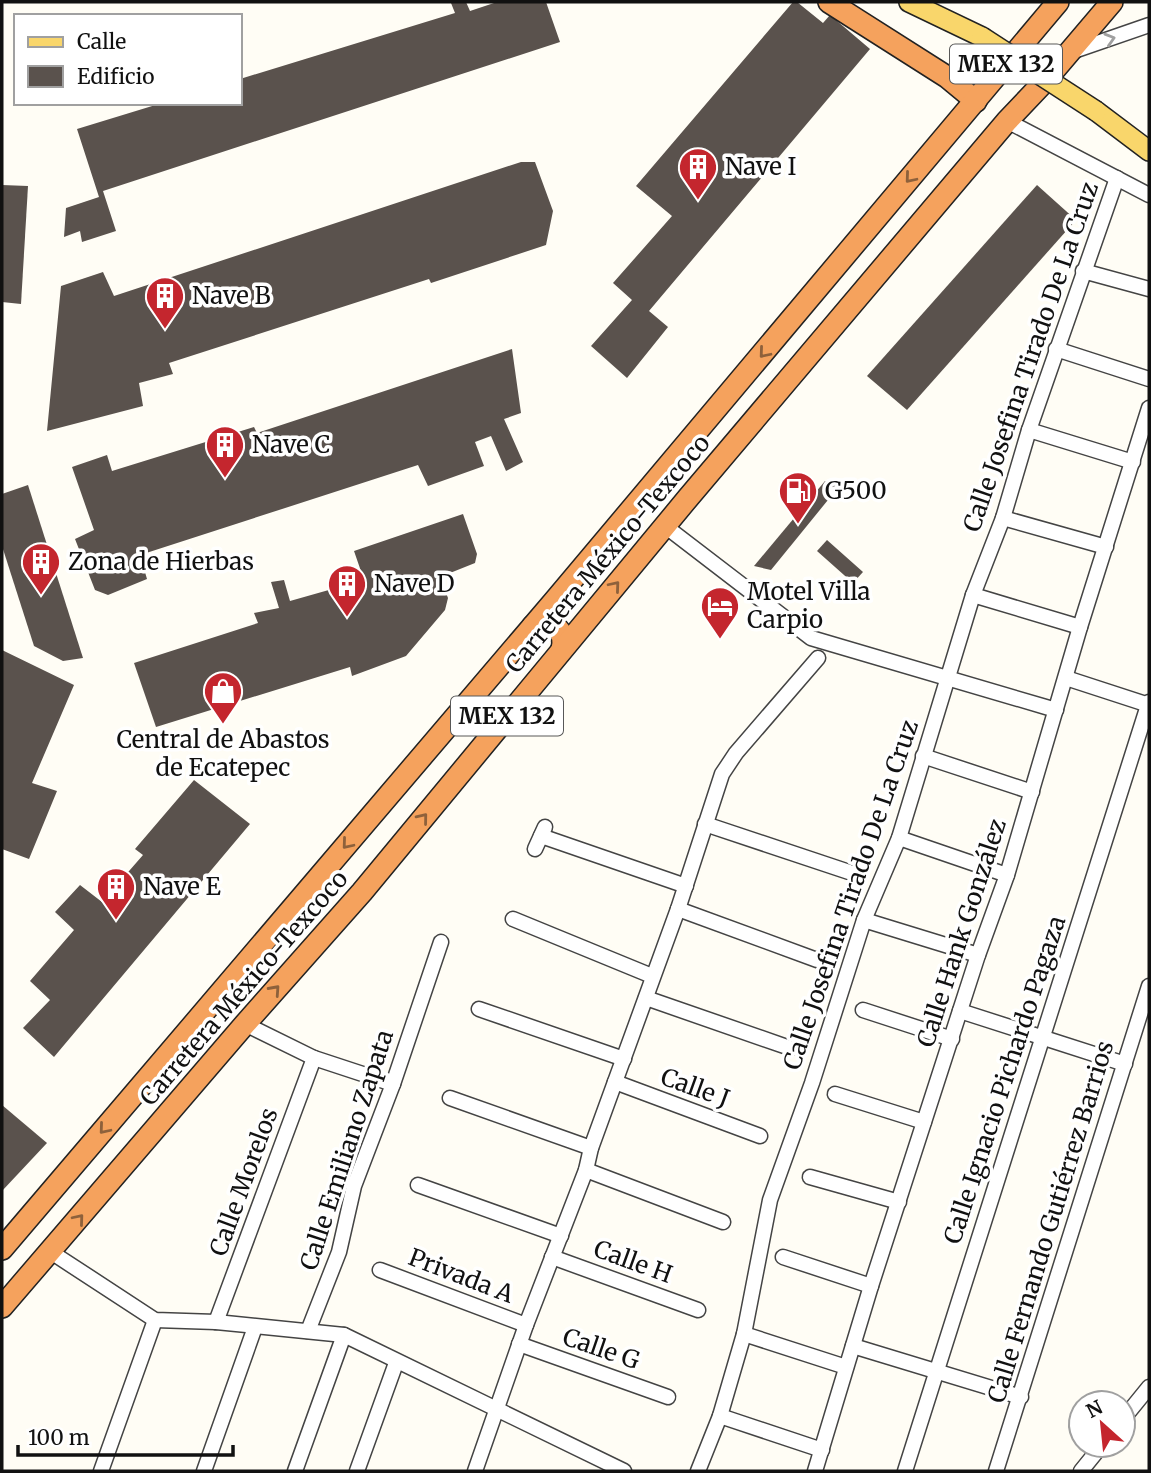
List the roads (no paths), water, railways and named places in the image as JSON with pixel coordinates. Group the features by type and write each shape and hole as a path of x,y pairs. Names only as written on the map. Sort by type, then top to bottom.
{"highway":[{"path":"829,2 947,77 976,101"},
{"name":"MEX 132","path":"976,101 1058,2"},
{"name":"MEX 132","path":"1007,121 1112,2"},
{"name":"Carretera México-Texcoco","path":"2,1249 976,101"},
{"name":"Carretera México-Texcoco","path":"2,1307 244,1024 362,892 587,619 1007,121"},
{"path":"556,599 557,611 565,620 576,623 587,619"},
{"path":"533,626 545,622 556,627 563,637 562,649"}],"main road":[{"path":"909,2 982,37 1096,111 1149,151"}],"street":[{"path":"1070,52 1149,25"},
{"path":"1007,121 1149,195"},
{"name":"Calle Josefina Tirado De La Cruz","path":"698,1471 720,1416 744,1334 770,1200 812,1083 864,920 899,838 973,595 1003,517 1056,349 1116,178"},
{"path":"1083,271 1149,289"},
{"path":"1056,349 1149,379"},
{"name":"Calle Hank González","path":"815,1471 871,1286 978,955 1007,875 1080,627 1149,408"},
{"path":"1029,430 1133,462"},
{"path":"1003,517 1106,547"},
{"path":"666,526 811,638 1056,710"},
{"path":"973,595 1080,627"},
{"path":"475,1471 526,1325 586,1170 591,1148 678,909 722,774 818,658"},
{"path":"1066,678 1149,704"},
{"name":"Calle Ignacio Pichardo Pagaza","path":"905,1471 1149,704"},
{"path":"923,756 1032,792"},
{"path":"705,824 849,872"},
{"path":"540,837 686,886"},
{"path":"899,838 1007,875"},
{"path":"678,909 817,960"},
{"path":"513,919 652,976"},
{"path":"864,920 978,955"},
{"name":"Calle Emiliano Zapata","path":"308,1331 340,1252 354,1186 393,1084 441,942"},
{"name":"Calle Fernando Gutiérrez Barrios","path":"996,1471 1149,986"},
{"path":"646,998 790,1048"},
{"path":"479,1009 624,1059"},
{"path":"863,1010 952,1039"},
{"path":"960,1011 1125,1064"},
{"path":"244,1024 314,1058 393,1084"},
{"name":"Calle Morelos","path":"216,1322 314,1058"},
{"name":"Calle J","path":"615,1082 760,1136"},
{"path":"835,1094 924,1122"},
{"path":"450,1098 591,1148"},
{"path":"586,1170 723,1222"},
{"path":"810,1177 899,1202"},
{"path":"418,1185 561,1236"},
{"path":"51,1252 155,1320 216,1322 344,1335 606,1467 624,1471"},
{"name":"Calle H","path":"552,1257 698,1310"},
{"path":"783,1257 871,1286"},
{"name":"Privada A","path":"380,1270 526,1325"},
{"path":"102,1471 155,1320"},
{"path":"204,1471 255,1327"},
{"path":"744,1334 846,1367"},
{"path":"295,1471 344,1335"},
{"name":"Calle G","path":"519,1344 668,1397"},
{"path":"853,1346 1021,1397"},
{"path":"358,1471 396,1363"},
{"path":"1137,1402 1149,1387"},
{"path":"720,1416 822,1450"}],"place":[{"name":"Nave I","path":"698,201"},
{"name":"Nave B","path":"165,330"},
{"name":"Nave C","path":"225,479"},
{"name":"G500","path":"798,525"},
{"name":"Zona de Hierbas","path":"41,596"},
{"name":"Nave D","path":"347,618"},
{"name":"Motel Villa Carpio","path":"720,640"},
{"name":"Central de Abastos de Ecatepec","path":"223,725"},
{"name":"Nave E","path":"116,921"}]}
